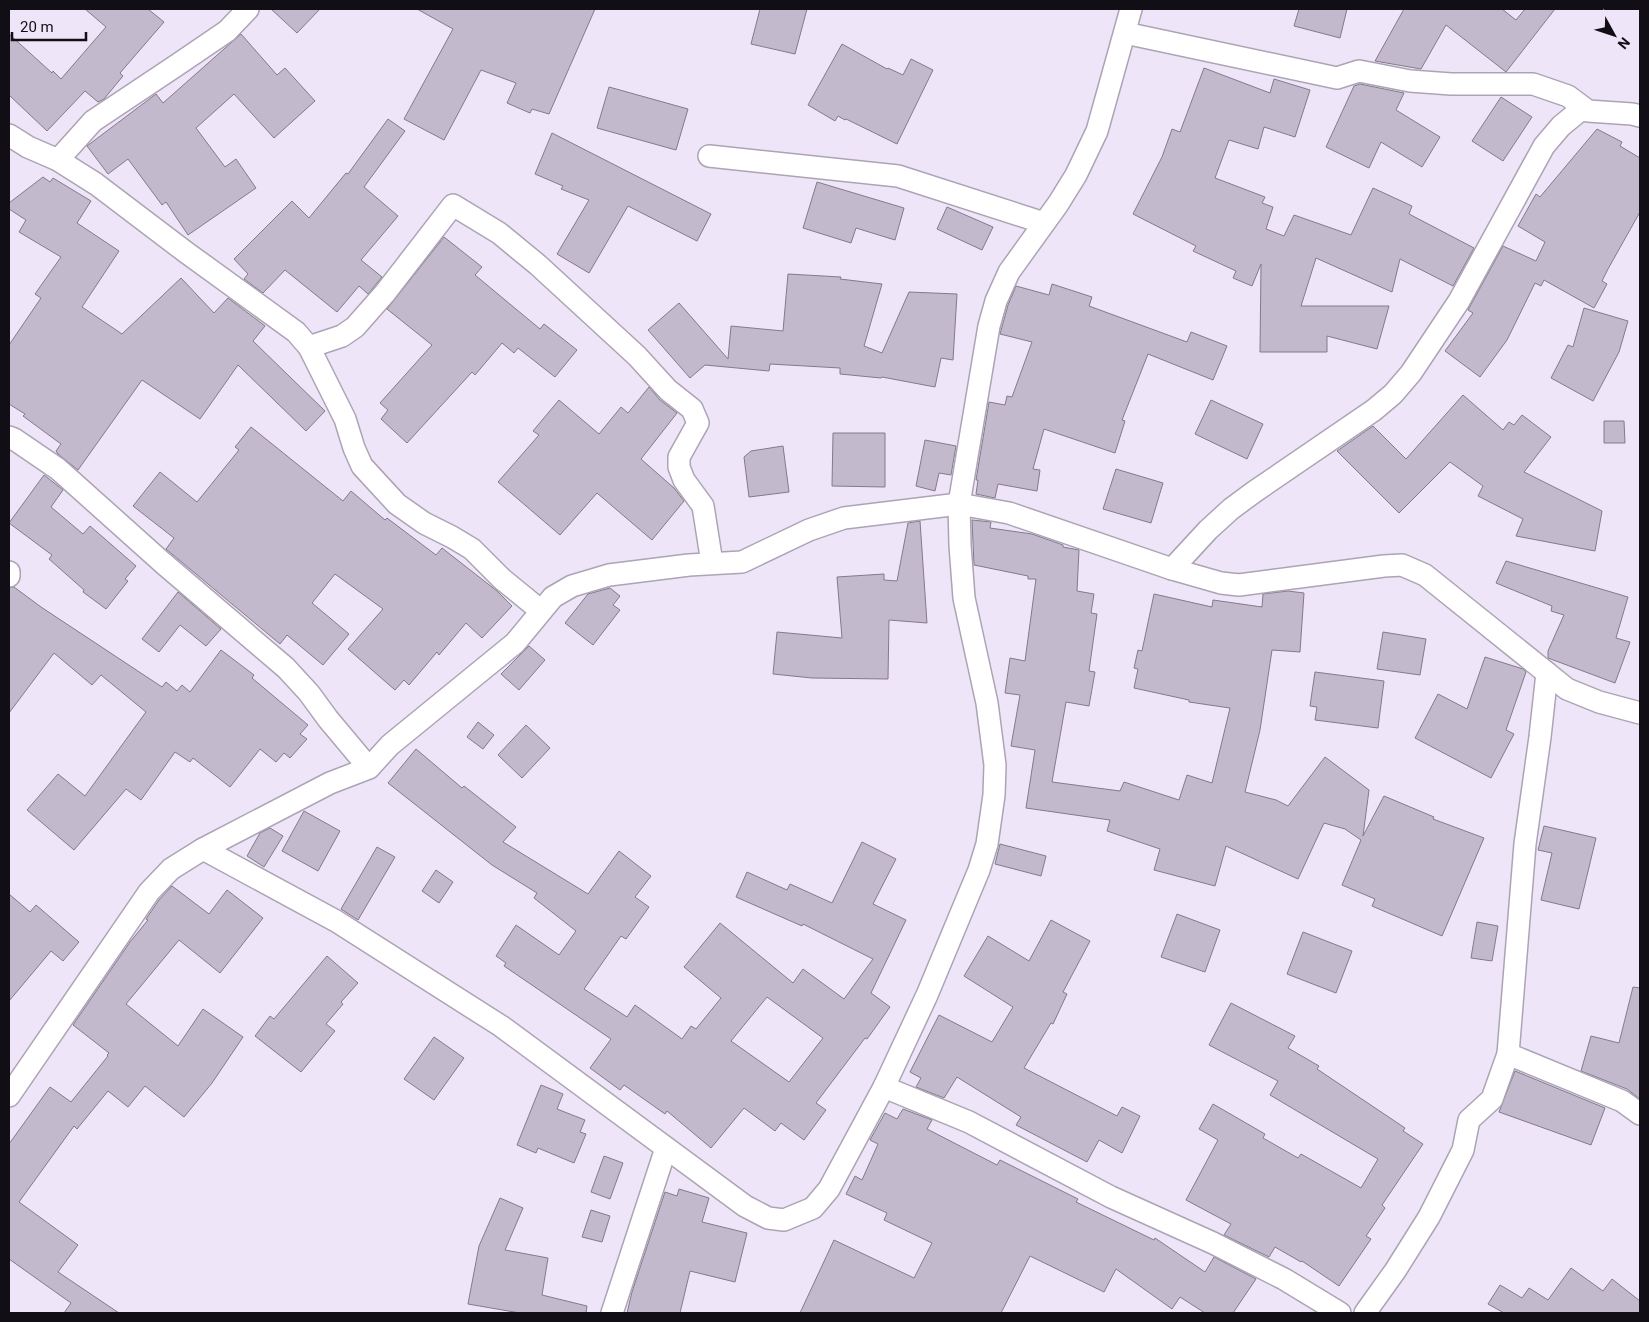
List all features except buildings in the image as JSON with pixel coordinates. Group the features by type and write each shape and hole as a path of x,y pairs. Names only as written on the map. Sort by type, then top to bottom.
{"street":[{"path":"58,160 92,121 227,30 248,9"},
{"path":"203,849 336,921 484,1016 745,1206 768,1218 784,1220 813,1208 829,1189 884,1087 927,995 980,870 987,844 994,795 995,765 987,703 964,598 959,504 989,326 996,301 1009,272 1076,175 1097,131 1131,9"},
{"path":"1125,33 1337,78 1358,71 1410,81 1442,84 1538,85 1568,96 1588,111 1640,116"},
{"path":"1172,569 1208,530 1231,509 1374,410 1393,394 1411,373 1459,301 1544,146 1561,126 1583,108"},
{"path":"9,135 28,147 58,160 96,184 186,253 296,332 309,347 345,419 362,466 398,504 424,523 472,549 502,579 540,610"},
{"path":"709,156 898,176 1044,223"},
{"path":"309,347 342,336 355,327 385,293 453,205 499,233 538,265 631,350 668,390 692,409 698,423 679,457 679,468 684,480 703,506 712,563"},
{"path":"9,437 58,470 286,668 309,693 369,768"},
{"path":"9,1096 150,892 171,868 203,849 330,783 369,768 390,745 515,643 540,610 553,597 572,586 609,575 712,563 742,562 809,530 844,518 959,504 1008,513 1202,579 1240,585 1384,566 1402,566 1425,575 1567,689 1598,702 1640,712"},
{"path":"1365,1313 1395,1271 1429,1217 1463,1150 1469,1120 1492,1099 1508,1054 1525,844 1547,673"},
{"path":"1508,1054 1622,1101 1640,1114"},
{"path":"884,1087 969,1122 1111,1197 1213,1243 1284,1280 1340,1313"},
{"path":"612,1313 666,1148"}]}
